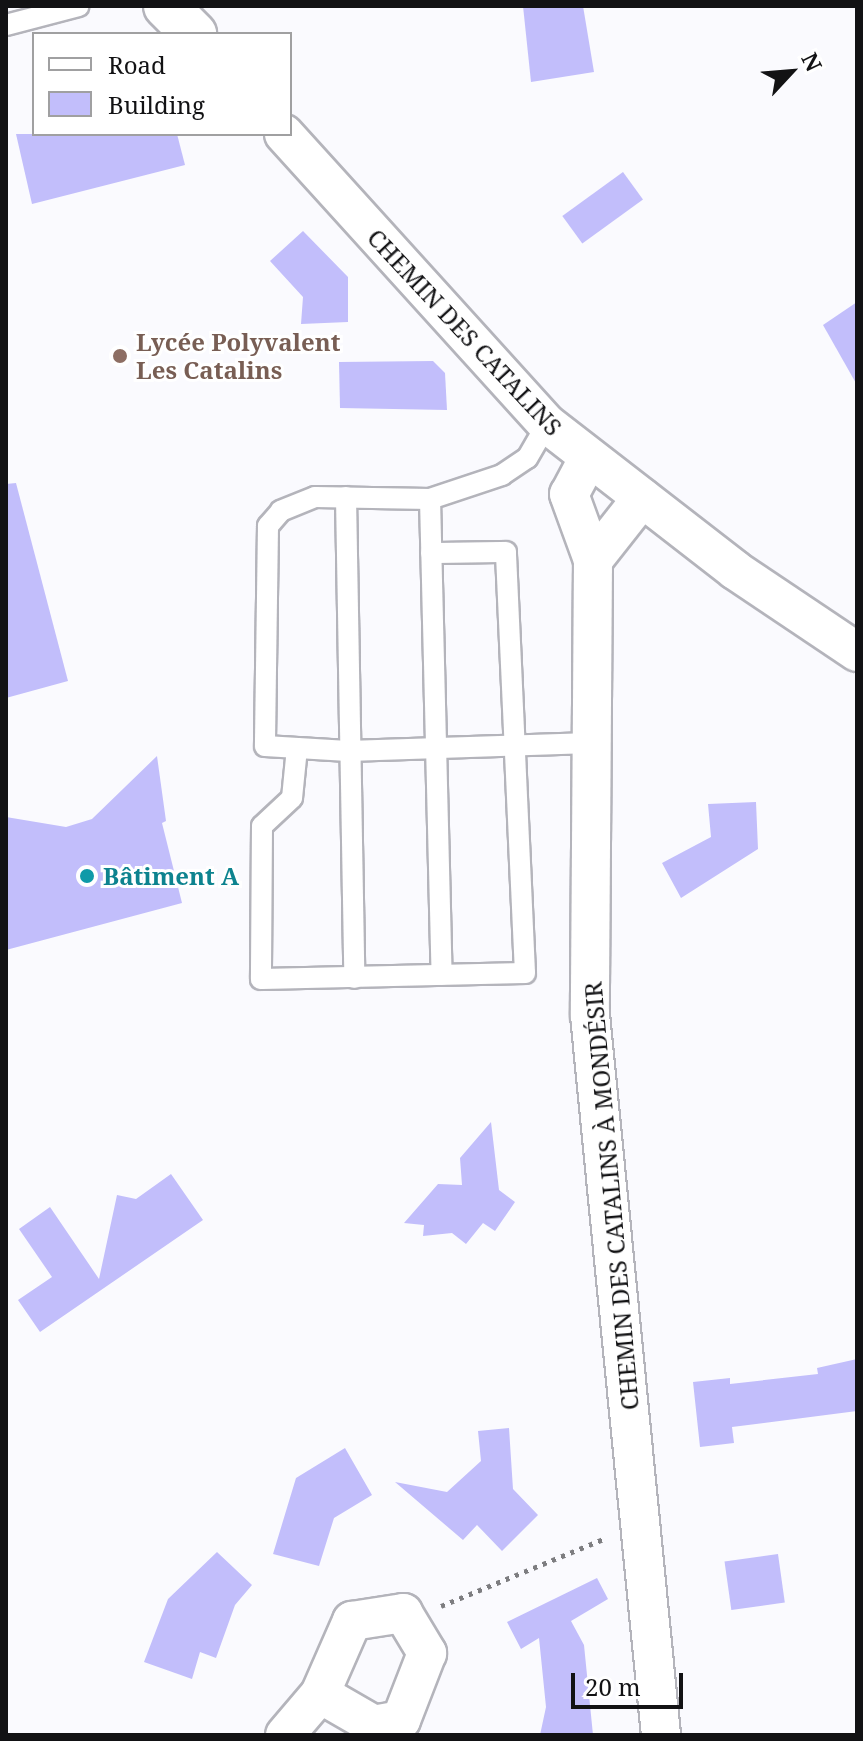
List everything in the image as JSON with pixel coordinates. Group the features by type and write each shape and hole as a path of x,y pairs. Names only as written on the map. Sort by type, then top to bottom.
{"street":[{"path":"166,6 192,32"},
{"path":"200,6 200,32"},
{"name":"CHEMIN DES CATALINS","path":"286,136 547,424 588,459 735,570 857,652"},
{"name":"CHEMIN DES CATALINS À MONDÉSIR","path":"588,459 569,494 593,560 590,1015 644,1531 661,1735"},
{"path":"593,560 642,498"},
{"path":"285,1735 320,1694 352,1621 403,1613 427,1653 401,1720 374,1725 320,1694"}],"lane":[{"path":"6,25 79,6"},
{"path":"547,424 527,458 502,475 430,499 315,497 281,511 268,526 265,746 348,751 591,743"},
{"path":"346,497 354,978"},
{"path":"430,499 433,746 442,975"},
{"path":"297,748 292,798 262,826 261,979 525,973 506,552 431,553"}],"path":[{"path":"410,1625 430,1611 566,1550 644,1531"}],"building":[{"path":"523,6 583,6 594,72 531,82"},
{"path":"16,134 178,136 185,165 32,204"},
{"path":"623,172 643,200 582,244 562,216"},
{"path":"303,231 348,277 348,322 301,324 303,297 270,261"},
{"path":"857,302 857,385 823,325"},
{"path":"433,361 445,373 447,410 340,408 339,362"},
{"path":"16,483 68,681 6,698 6,484"},
{"name":"Bâtiment A","path":"157,756 166,821 162,823 182,903 6,950 6,817 66,827 92,819"},
{"path":"756,802 758,849 681,898 662,863 711,837 708,804"},
{"path":"491,1122 499,1190 515,1202 495,1231 483,1223 466,1244 452,1233 423,1236 424,1225 404,1223 438,1184 462,1185 460,1158"},
{"path":"171,1174 203,1220 40,1332 18,1300 52,1277 19,1229 50,1207 99,1279 117,1195 136,1199"},
{"path":"857,1359 857,1411 732,1427 734,1443 700,1447 693,1382 730,1378 730,1384 818,1374 817,1368"},
{"path":"509,1428 513,1489 538,1515 502,1551 477,1525 463,1540 395,1482 447,1492 481,1461 478,1431"},
{"path":"345,1448 372,1495 334,1518 319,1566 273,1554 296,1478"},
{"path":"217,1552 252,1585 235,1605 216,1658 200,1652 192,1679 144,1662 168,1599"},
{"path":"778,1554 785,1603 731,1610 725,1562"},
{"path":"597,1578 608,1599 571,1621 584,1645 593,1735 540,1735 546,1707 539,1638 521,1649 507,1622"}],"place":[{"name":"Lycée Polyvalent Les Catalins","path":"120,356"},
{"name":"Bâtiment A","path":"87,876"}]}
